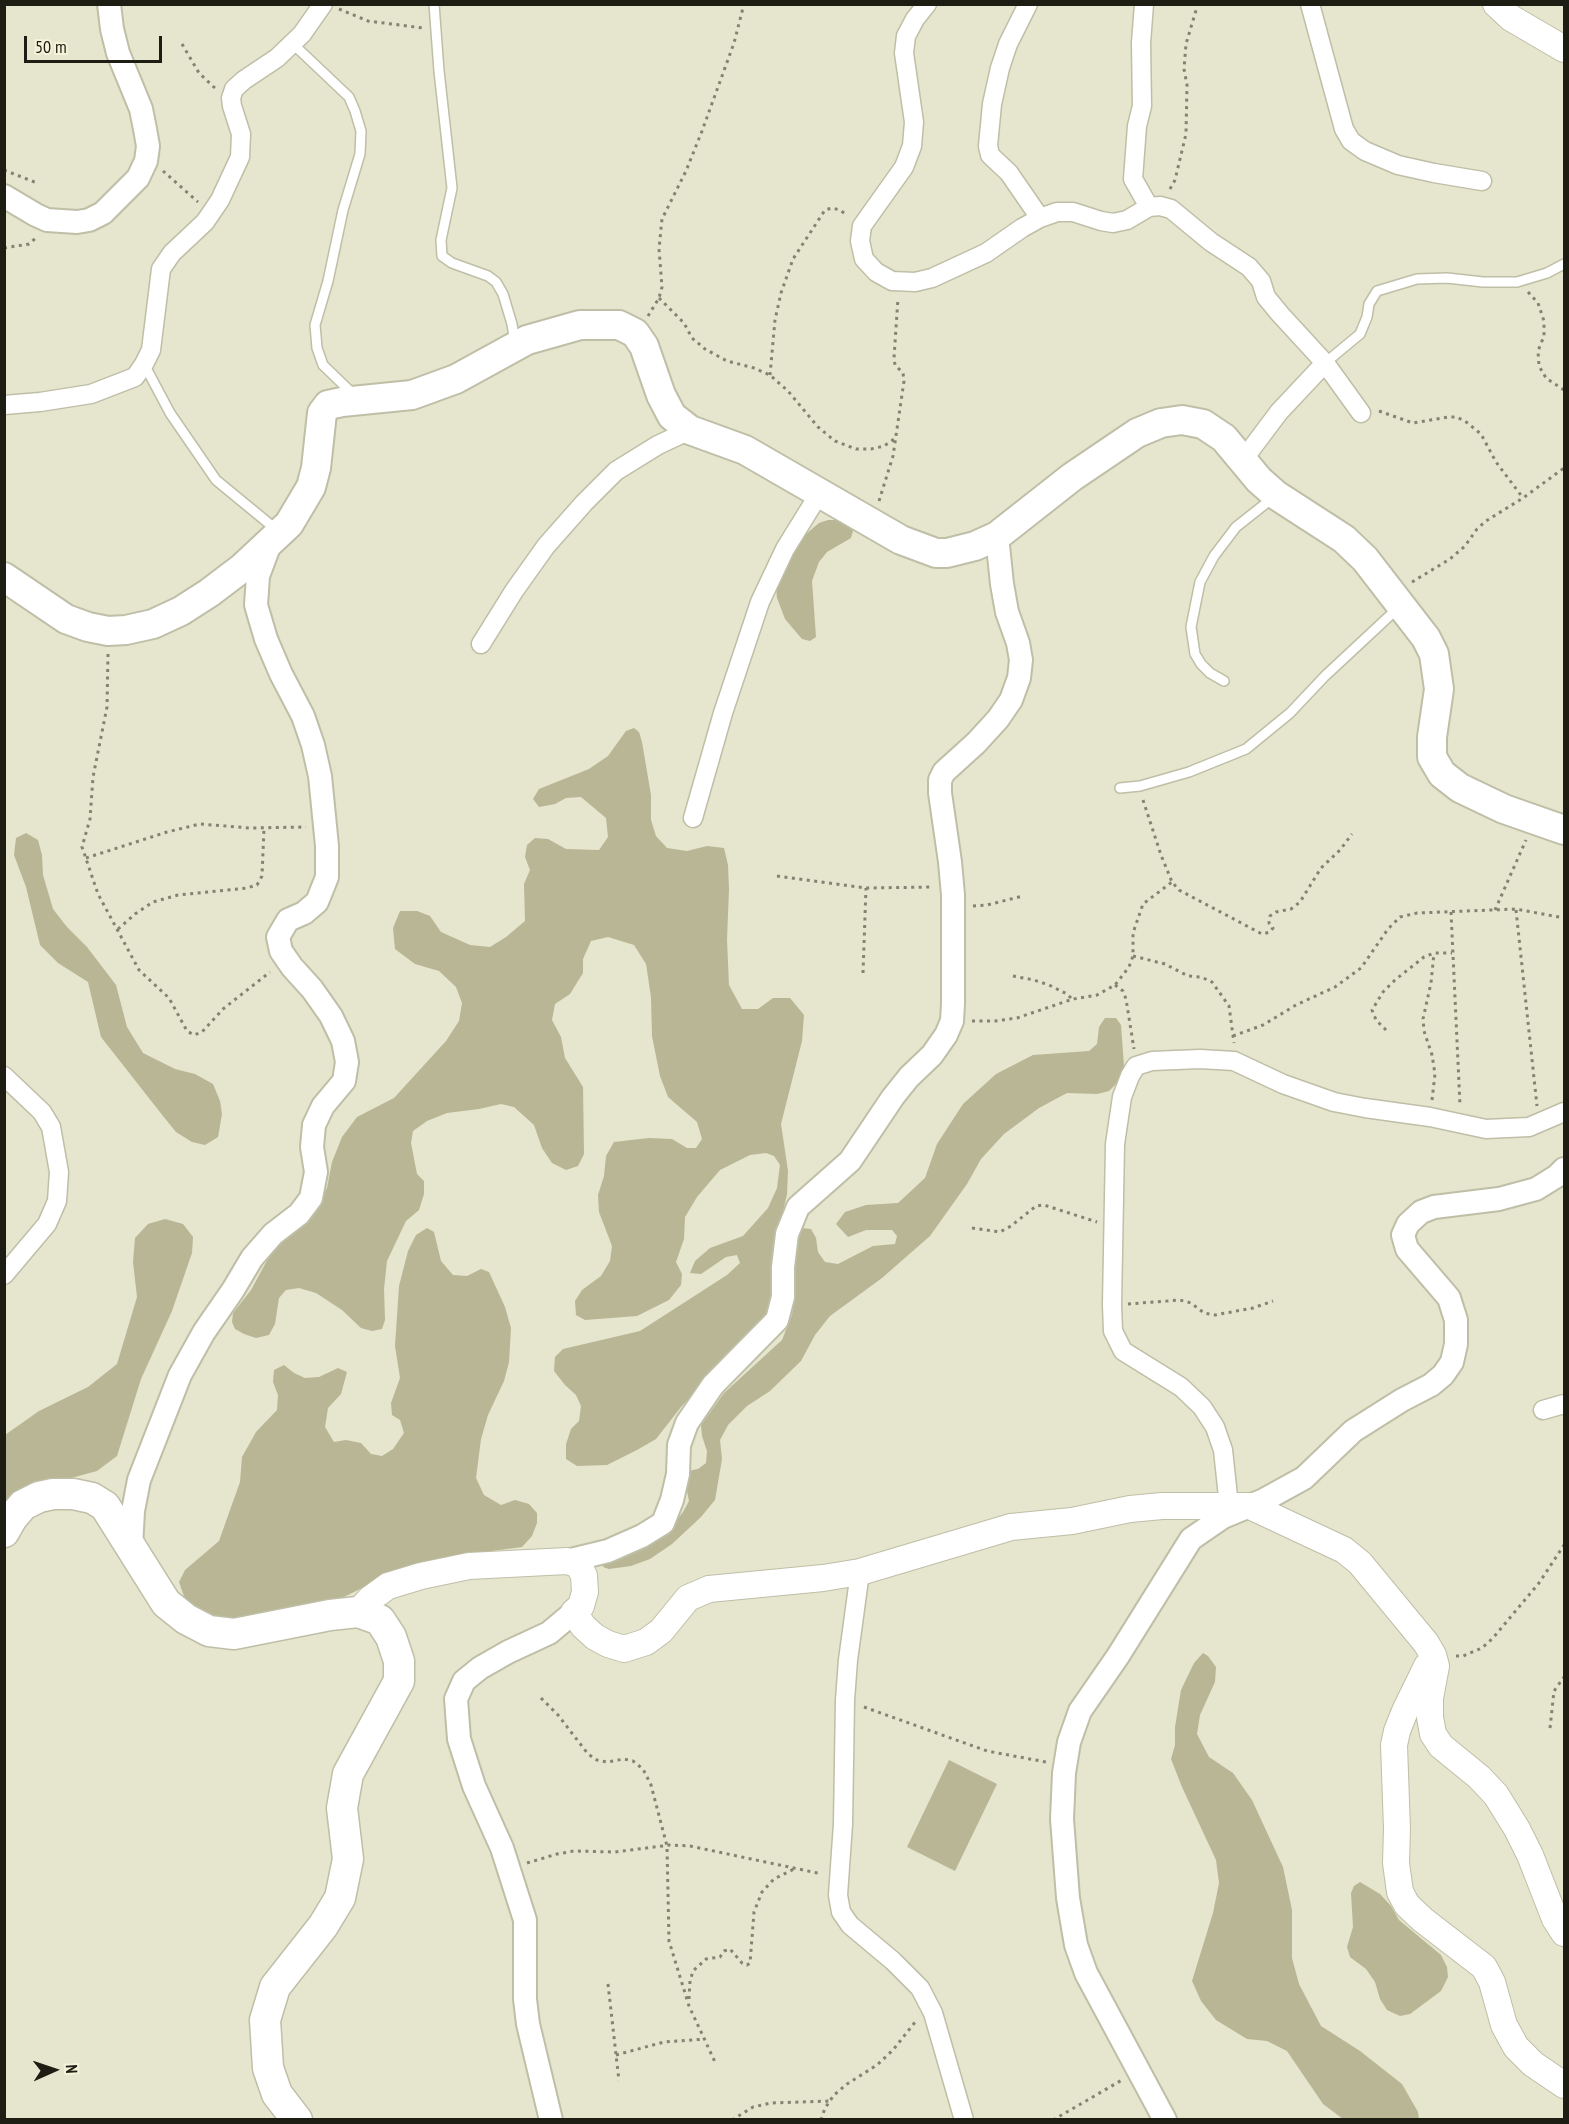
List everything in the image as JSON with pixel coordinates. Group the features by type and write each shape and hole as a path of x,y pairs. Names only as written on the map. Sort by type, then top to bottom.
{"highway":[{"path":"4,1532 23,1505 39,1497 73,1494 92,1498 105,1506 166,1603 186,1619 210,1631 234,1634 330,1615 358,1612 380,1620 391,1637 399,1661 399,1681 348,1774 342,1808 348,1859 340,1898 323,1926 275,1986 265,2020 268,2068 277,2094 297,2120"}],"main road":[{"path":"1496,4 1511,18 1564,49"},
{"path":"4,577 66,619 88,627 108,631 153,624 181,611 243,568 289,524 311,487 316,468 322,413 328,405 412,395 465,375 526,340 580,325 619,325 635,333 644,346 661,395 672,416 690,430 744,450 871,524 901,540 936,553 947,553 975,546 997,536 1072,477 1137,434 1161,423 1182,420 1203,424 1224,438 1259,480 1276,495 1344,539 1365,559 1426,638 1434,654 1439,689 1432,737 1432,757 1442,774 1460,788 1504,809 1556,824"},
{"path":"358,1612 370,1599 388,1586 421,1576 469,1566 567,1561 579,1565 584,1576 585,1592 581,1606 574,1612 583,1626 595,1637 624,1649 646,1642 661,1631 688,1598 709,1589 861,1572 1011,1527 1072,1521 1130,1509 1162,1506 1190,1508 1239,1506 1344,1550 1360,1563 1426,1643 1436,1666 1430,1698 1433,1734 1441,1746 1479,1777 1496,1795 1530,1855 1555,1919 1564,1933"},
{"path":"1433,1655 1405,1711 1394,1745 1396,1863 1400,1892 1407,1905 1423,1920 1484,1967 1492,1982 1504,2025 1516,2047 1533,2064 1564,2085"}],"street":[{"path":"4,196 48,220 77,222 89,220 103,213 138,178 148,146 141,109 118,52 109,4"},
{"path":"927,4 915,19 906,36 904,53 914,122 912,146 904,167 862,226 860,241 864,259 876,272 892,281 915,282 932,278 986,253 1040,218 1057,212 1073,212 1113,223 1127,220 1154,207 1171,209 1211,242 1249,267 1261,281 1266,297 1325,363 1357,407"},
{"path":"1028,4 1008,44 1000,68 992,104 988,146 990,155 1010,173 1040,218"},
{"path":"1144,4 1141,43 1142,106 1137,126 1133,180 1137,189 1154,207"},
{"path":"1310,4 1344,129 1352,141 1365,151 1398,165 1482,181"},
{"path":"4,405 91,394 135,377 151,350 161,269 172,253 205,222 235,172 240,157 241,134 231,98 234,89 277,58 292,44 323,5"},
{"path":"1244,460 1279,412 1325,363"},
{"path":"481,644 546,546 584,503 616,471 658,445 690,430"},
{"path":"693,818 729,692 760,602 785,549 819,494"},
{"path":"567,1561 608,1551 642,1536 663,1523 672,1500 678,1474 679,1445 687,1423 713,1385 777,1320 783,1297 783,1267 787,1234 798,1207 850,1161 893,1097 909,1077 932,1055 946,1035 952,1021 952,896 939,793 940,780 944,772 998,719 1011,700 1019,678 1021,660 1018,643 1007,612 997,536"},
{"path":"130,1547 133,1510 139,1480 180,1375 204,1332 252,1258 273,1234 299,1214 311,1198 316,1172 312,1147 314,1125 323,1106 344,1081 347,1062 343,1041 331,1016 312,989 286,959 281,951 278,937 288,920 304,913 316,902 327,878 320,776 313,745 303,716 266,639 256,605 258,576 275,539"},
{"path":"1239,1506 1215,1427 1202,1407 1181,1387 1123,1351 1113,1330 1115,1144 1118,1120 1130,1076 1136,1066 1152,1061 1200,1059 1234,1061 1283,1084 1334,1101 1486,1129 1528,1127 1564,1112"},
{"path":"4,1076 42,1112 51,1127 59,1172 57,1201 47,1224 4,1275"},
{"path":"1165,2120 1086,1973 1076,1945 1068,1898 1062,1819 1065,1764 1069,1742 1080,1711 1118,1656 1191,1539 1239,1506 1304,1478 1353,1431 1402,1400 1431,1385 1443,1375 1452,1362 1456,1344 1456,1320 1449,1298 1407,1249 1403,1235 1408,1224 1421,1212 1434,1207 1499,1199 1536,1189 1564,1169"},
{"path":"1543,1410 1564,1404"},
{"path":"861,1572 848,1660 845,1700 843,1824 838,1878 841,1912 867,1940 893,1961 920,1988 930,2006 945,2049 964,2120"},
{"path":"551,2120 528,2024 525,1999 525,1920 509,1870 474,1786 459,1739 456,1699 464,1681 480,1668 549,1633 574,1612"}],"lane":[{"path":"434,4 452,188 441,240 442,256 452,263 488,276 496,282 506,304 516,346"},
{"path":"292,44 349,97 356,111 361,131 360,154 343,210 328,281 315,325 316,348 323,364 360,401"},
{"path":"1325,363 1360,334 1367,317 1369,304 1377,291 1417,279 1447,278 1483,282 1517,282 1547,273 1564,264"},
{"path":"144,364 170,413 216,480 275,539"},
{"path":"1224,681 1201,664 1195,654 1191,627 1200,582 1214,556 1236,527 1276,495"},
{"path":"1120,788 1140,786 1189,772 1246,749 1290,713 1397,598"}],"path":[{"path":"635,333 659,298 662,278 659,249 662,219 686,171 702,131 734,43 744,4"},
{"path":"323,5 386,25 435,29"},
{"path":"1154,207 1175,180 1186,134 1187,85 1184,69 1186,44 1197,7"},
{"path":"182,44 205,80 231,98"},
{"path":"146,156 211,214"},
{"path":"4,170 37,183"},
{"path":"770,375 775,320 781,293 793,259 825,210 832,208 840,210 862,226"},
{"path":"4,248 30,244 40,234 48,220"},
{"path":"871,524 888,476 897,437 904,381 903,373 895,365 894,358 900,281"},
{"path":"1517,282 1538,303 1544,321 1544,336 1538,351 1539,366 1546,378 1564,390"},
{"path":"659,298 684,323 692,338 705,349 727,361 770,375 788,391 818,428 836,441 856,449 871,449 884,446 897,437"},
{"path":"1357,407 1413,423 1448,417 1465,420 1481,434 1496,462 1523,498"},
{"path":"1397,598 1450,559 1465,546 1477,529 1564,468"},
{"path":"108,631 107,707 93,777 90,819 82,847 98,894 139,969 169,998 187,1031 194,1035 202,1032 223,1009 286,959"},
{"path":"1140,786 1148,820 1172,882 1188,896 1262,934 1270,933 1273,928 1269,923 1270,916 1276,912 1291,909 1300,902 1321,868 1340,850 1352,834"},
{"path":"86,858 200,824 264,828 324,825"},
{"path":"1495,910 1556,824"},
{"path":"118,929 153,902 178,895 257,885 262,876 264,828"},
{"path":"777,876 866,888 952,896 987,905 1011,901 1023,896"},
{"path":"952,1021 995,1021 1017,1018 1073,999 1096,995 1115,986 1129,968 1133,956 1133,933 1143,904 1172,882"},
{"path":"863,973 866,888"},
{"path":"1516,909 1538,1123"},
{"path":"1233,1036 1263,1025 1296,1005 1335,987 1361,968 1388,929 1400,917 1417,912 1516,909 1564,918"},
{"path":"1451,912 1461,1124"},
{"path":"1386,1030 1372,1014 1374,1005 1395,980 1415,963 1434,953 1452,953"},
{"path":"1430,1117 1435,1074 1423,1019 1431,982 1434,953"},
{"path":"1133,956 1165,964 1188,976 1201,977 1212,982 1229,1006 1234,1061"},
{"path":"1013,976 1049,985 1073,999"},
{"path":"1115,986 1123,991 1126,999 1136,1066"},
{"path":"972,1228 1000,1232 1036,1206 1044,1205 1083,1218 1114,1223"},
{"path":"1112,1305 1180,1300 1191,1303 1204,1313 1215,1315 1274,1301"},
{"path":"1433,1655 1463,1656 1482,1648 1539,1583 1564,1545"},
{"path":"1550,1728 1554,1691 1564,1677"},
{"path":"541,1698 558,1715 588,1754 597,1760 608,1762 624,1759 633,1761 643,1769 651,1785 667,1846 669,1941 689,2006 715,2062"},
{"path":"845,1700 987,1751 1065,1764"},
{"path":"509,1870 557,1854 574,1851 615,1852 667,1846 690,1846 838,1878"},
{"path":"689,2006 690,1981 693,1971 706,1959 720,1957 724,1951 730,1949 742,1964 750,1963 754,1912 762,1892 774,1879 795,1869"},
{"path":"608,1984 619,2081"},
{"path":"821,2120 830,2101 847,2084 878,2066 930,2006"},
{"path":"616,2055 664,2042 705,2039"},
{"path":"1053,2120 1139,2069"},
{"path":"732,2120 753,2106 771,2103 830,2101"}],"shaded area":[{"path":"840,520 850,524 853,531 851,538 827,552 819,562 812,581 816,637 810,641 802,639 785,619 777,598 776,587 785,563 806,534 819,523"},
{"path":"634,728 639,732 642,742 651,795 651,820 656,836 667,848 687,851 707,846 724,848 728,865 729,889 727,940 729,985 742,1009 758,1009 773,998 790,998 804,1015 802,1041 781,1124 788,1171 787,1194 776,1242 771,1304 766,1318 681,1407 656,1439 607,1465 577,1466 566,1459 566,1444 571,1429 579,1421 581,1406 576,1395 554,1371 555,1357 563,1349 640,1331 727,1275 740,1263 737,1255 726,1257 701,1274 690,1273 695,1261 710,1248 743,1236 768,1208 777,1188 780,1165 774,1156 766,1153 750,1155 720,1170 697,1197 685,1217 684,1239 676,1262 682,1274 681,1285 669,1300 637,1316 585,1320 576,1315 575,1301 582,1290 601,1276 610,1261 612,1246 599,1212 598,1195 604,1176 606,1156 614,1142 649,1138 672,1139 687,1148 696,1148 702,1139 697,1122 668,1097 660,1076 652,1036 651,997 646,964 634,945 608,937 591,941 583,959 583,973 570,994 555,1004 552,1020 561,1037 565,1058 583,1087 584,1154 578,1166 566,1170 552,1163 542,1148 534,1125 514,1107 501,1104 447,1113 427,1121 413,1131 411,1143 417,1174 424,1181 424,1194 419,1210 406,1221 387,1261 384,1289 385,1320 382,1329 372,1331 361,1328 342,1310 316,1293 299,1288 286,1290 279,1298 275,1324 269,1335 256,1338 244,1334 235,1329 232,1322 233,1313 251,1290 270,1255 316,1207 327,1188 332,1162 342,1137 357,1117 394,1098 446,1041 459,1021 462,1003 456,987 439,971 415,964 395,949 393,928 400,911 417,911 430,916 441,932 470,945 490,947 506,937 525,921 524,884 530,870 525,857 527,845 535,838 548,839 566,849 599,850 608,837 606,818 581,797 566,798 555,804 539,807 533,799 539,789 589,769 608,756 626,731"},
{"path":"26,833 38,840 42,855 43,875 53,909 87,947 116,985 127,1027 143,1053 175,1069 195,1074 213,1084 220,1101 222,1114 218,1137 205,1145 192,1142 176,1132 101,1037 88,982 58,963 40,945 26,887 14,855 16,838"},
{"path":"1105,1018 1116,1018 1121,1025 1124,1066 1117,1083 1109,1091 1097,1094 1067,1093 1039,1108 1004,1134 981,1159 967,1184 930,1236 882,1278 830,1316 815,1335 801,1361 770,1391 747,1406 728,1425 720,1440 722,1459 715,1500 701,1517 672,1544 650,1559 631,1566 609,1569 603,1567 605,1562 670,1529 683,1512 689,1501 685,1481 688,1471 698,1469 706,1463 707,1451 701,1425 724,1393 782,1340 792,1315 796,1281 796,1237 801,1228 811,1229 816,1238 818,1252 825,1262 838,1264 873,1246 895,1244 897,1236 892,1230 866,1230 848,1237 836,1224 845,1212 866,1205 898,1203 925,1178 937,1144 963,1104 996,1074 1033,1055 1089,1051 1097,1044 1099,1027"},
{"path":"165,1219 183,1224 193,1237 192,1253 172,1311 141,1379 117,1456 97,1471 12,1494 5,1504 5,1435 39,1411 88,1387 117,1364 137,1297 133,1262 135,1238 148,1224"},
{"path":"427,1228 434,1232 441,1261 453,1275 467,1276 481,1269 489,1272 505,1307 511,1328 509,1362 481,1439 476,1478 484,1495 501,1505 515,1500 529,1504 537,1513 537,1523 532,1536 522,1547 484,1552 407,1572 366,1586 334,1602 245,1621 217,1619 196,1612 185,1599 179,1582 185,1570 219,1541 240,1482 242,1457 256,1432 277,1410 278,1395 273,1382 274,1370 284,1365 305,1378 319,1377 338,1368 347,1372 341,1394 328,1408 325,1427 334,1442 346,1440 361,1443 371,1454 382,1456 393,1449 404,1433 400,1420 392,1415 391,1403 400,1378 395,1346 399,1286 408,1251 416,1235"},
{"path":"1203,1653 1216,1667 1215,1682 1200,1715 1197,1734 1209,1757 1233,1773 1252,1800 1283,1867 1292,1910 1292,1958 1299,1984 1321,2026 1360,2051 1402,2084 1418,2112 1419,2119 1343,2119 1323,2104 1287,2051 1267,2041 1247,2039 1216,2020 1201,2001 1192,1981 1213,1913 1219,1883 1216,1860 1171,1759 1175,1745 1175,1727 1181,1690 1194,1663"},
{"path":"949,1760 997,1784 955,1871 907,1847"},
{"path":"1360,1882 1380,1894 1391,1906 1399,1920 1441,1955 1447,1967 1448,1977 1441,1991 1410,2014 1400,2016 1387,2010 1380,1999 1375,1982 1366,1969 1350,1957 1347,1947 1353,1927 1351,1893 1354,1886"}]}
